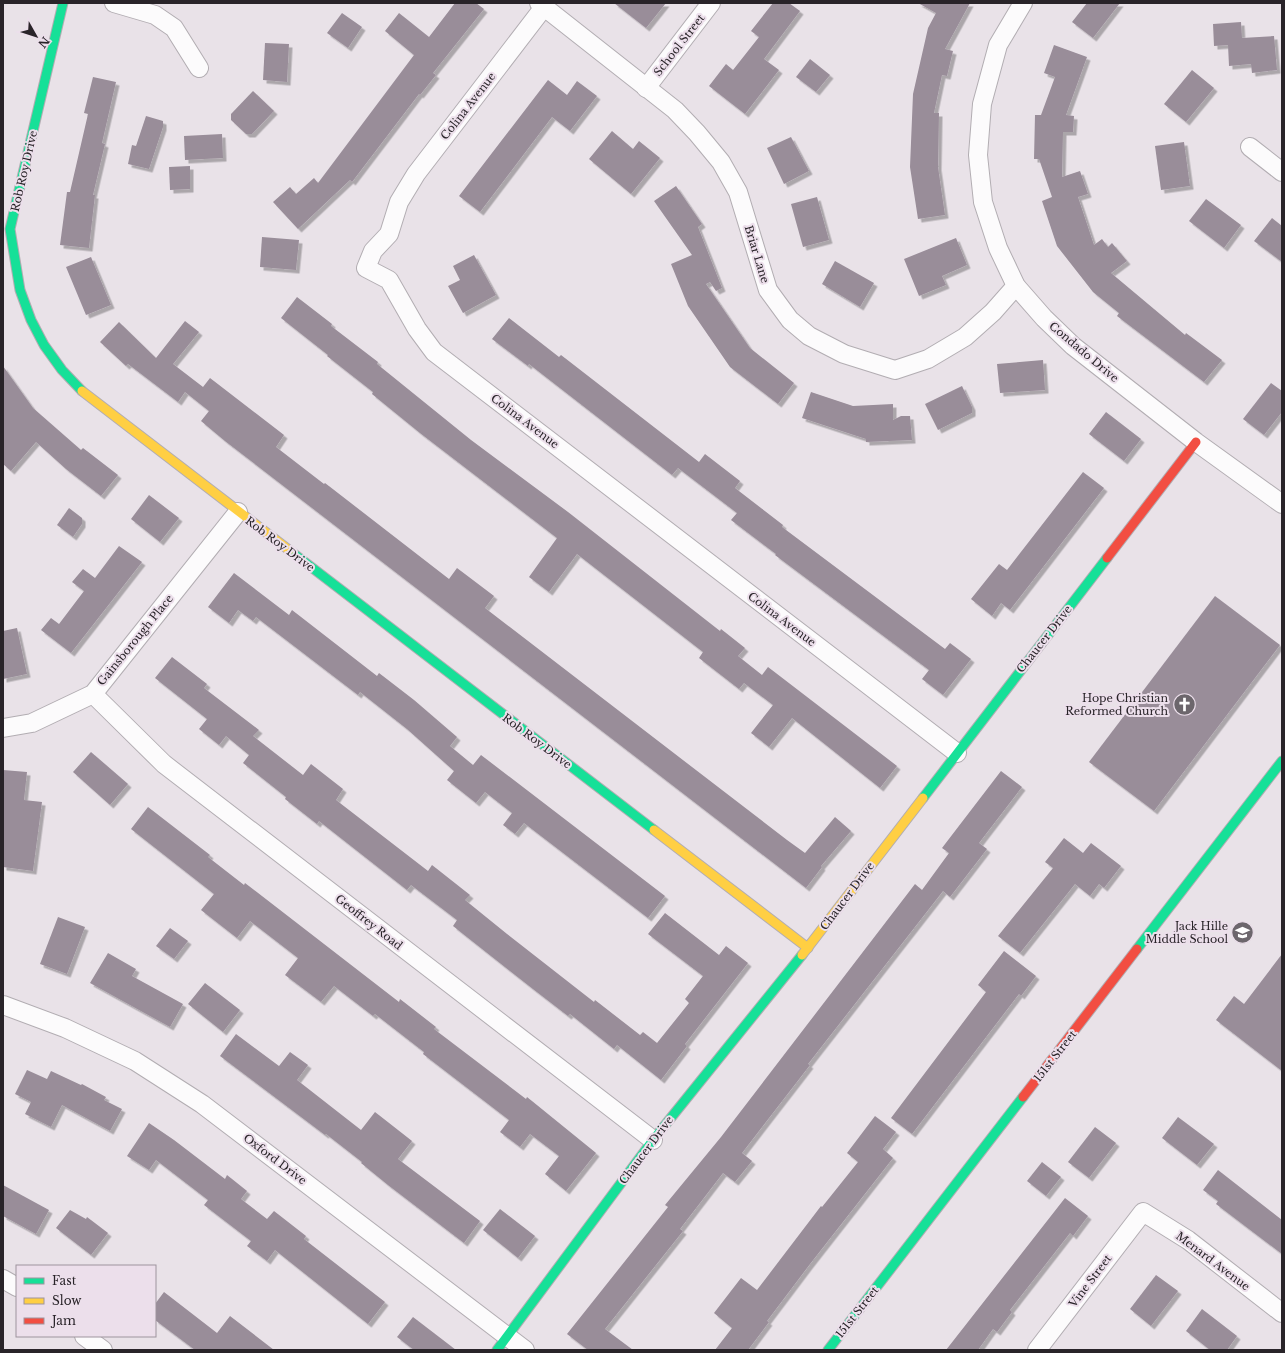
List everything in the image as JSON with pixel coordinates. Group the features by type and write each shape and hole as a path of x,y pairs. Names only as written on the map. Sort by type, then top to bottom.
{"street":[{"name":"Rob Roy Drive","path":"63,3 7,228 20,290 28,314 44,345 62,370 82,391 238,512 808,948"},
{"path":"114,3 155,15 174,28 200,68"},
{"name":"School Street","path":"646,88 711,3"},
{"name":"Condado Drive","path":"1023,3 998,45 982,104 978,155 983,202 998,248 1016,286 1044,318 1073,346 1196,442 1279,496"},
{"name":"Briar Lane","path":"541,5 675,110 697,133 720,162 738,192 768,290 790,320 809,336 844,354 895,370 928,360 965,337 993,312 1016,286"},
{"name":"Colina Avenue","path":"541,5 416,174 399,202 389,234 373,251 366,268 389,280 417,329 434,352 957,753"},
{"path":"1250,147 1282,172"},
{"name":"Chaucer Drive","path":"503,1343 652,1140 808,948 1196,442"},
{"name":"Gainsborough Place","path":"3,728 32,722 93,694 238,512"},
{"name":"Geoffrey Road","path":"93,694 164,764 652,1140"},
{"name":"151st Street","path":"828,1350 1282,761"},
{"name":"Oxford Drive","path":"3,1005 65,1028 135,1061 202,1104 503,1343 525,1350"},
{"name":"Menard Avenue","path":"1143,1212 1188,1240 1282,1313"},
{"name":"Vine Street","path":"1038,1350 1143,1212"},
{"path":"3,1279 16,1286"},
{"path":"85,1337 103,1350"}],"building":[{"path":"455,3 476,3 484,9 433,73 436,75 420,95 419,94 352,182 350,180 298,229 273,202 290,187 296,194 314,178 318,183 414,55 385,31 399,13 429,37"},
{"path":"614,3 666,3 646,28"},
{"path":"773,3 789,3 800,11 764,59 779,70 745,114 709,86 726,64 733,70 759,37 751,31"},
{"path":"918,3 970,3 945,49 953,51 947,76 942,75 934,113 939,113 938,167 945,215 918,219 910,167 913,94 928,28 936,13"},
{"path":"1087,3 1120,3 1093,38 1072,22"},
{"path":"342,13 362,27 348,48 327,33"},
{"path":"1241,22 1242,38 1274,36 1277,70 1252,73 1251,64 1229,66 1228,45 1214,46 1213,24"},
{"path":"265,43 289,44 287,82 263,80"},
{"path":"1054,45 1087,57 1066,115 1074,116 1073,132 1063,132 1062,177 1080,171 1088,194 1078,197 1094,245 1102,239 1108,247 1112,243 1127,261 1111,273 1185,335 1186,333 1222,360 1204,382 1117,316 1119,313 1093,292 1057,246 1042,201 1052,197 1039,159 1034,159 1035,115 1041,115 1055,77 1044,73"},
{"path":"810,59 830,75 816,92 796,77"},
{"path":"1192,70 1214,88 1186,122 1164,104"},
{"path":"93,77 116,82 102,143 105,144 93,195 95,195 89,248 60,245 67,192 70,192 88,114 84,113"},
{"path":"548,80 567,95 577,81 597,96 570,131 552,117 480,212 459,196"},
{"path":"253,91 274,111 252,134 246,134 231,120 231,114"},
{"path":"146,116 163,121 163,127 149,169 128,164 132,145 136,146"},
{"path":"612,131 633,149 639,141 660,158 631,194 589,159"},
{"path":"222,134 223,158 185,160 184,136"},
{"path":"791,137 809,171 784,184 767,148"},
{"path":"1184,142 1190,186 1161,190 1155,146"},
{"path":"190,166 190,189 170,190 169,167"},
{"path":"676,186 702,224 698,227 722,288 716,291 710,282 706,284 750,348 794,383 778,404 730,367 688,306 671,264 692,255 654,201"},
{"path":"817,197 829,240 803,247 791,204"},
{"path":"1206,199 1241,225 1224,248 1189,221"},
{"path":"1272,218 1282,226 1282,262 1254,241"},
{"path":"262,237 299,240 296,270 260,267"},
{"path":"956,238 967,265 942,276 946,285 919,296 904,259"},
{"path":"474,255 496,295 463,313 448,286 460,280 453,266"},
{"path":"91,257 111,305 86,315 66,267"},
{"path":"835,261 874,283 860,307 822,284"},
{"path":"297,297 332,324 331,326 378,362 377,364 471,440 568,512 720,631 721,629 745,648 738,656 762,675 768,667 897,766 880,788 792,718 769,747 751,733 773,705 744,683 739,689 699,658 703,652 577,554 549,592 529,577 557,538 420,433 372,394 373,392 281,318"},
{"path":"509,318 559,357 561,355 699,462 705,454 740,481 735,488 783,525 782,527 945,649 950,643 971,659 943,695 922,679 929,670 775,555 776,554 731,520 737,513 678,468 672,475 529,364 528,366 492,339"},
{"path":"185,321 199,332 173,364 203,387 210,378 284,435 276,447 449,579 457,568 494,596 485,608 787,840 805,853 835,817 851,831 821,866 822,867 806,888 225,441 201,421 209,411 185,392 178,402 128,364 126,366 100,342 119,322 156,358"},
{"path":"1043,360 1045,390 1000,393 997,364"},
{"path":"3,366 33,408 81,450 83,448 118,475 101,496 66,469 36,442 11,471 3,464"},
{"path":"1271,383 1282,391 1282,412 1264,435 1243,419"},
{"path":"962,386 972,407 972,413 938,430 925,404"},
{"path":"811,392 853,406 893,404 893,420 901,416 910,416 912,440 866,442 866,439 802,418"},
{"path":"1106,412 1141,439 1124,461 1089,434"},
{"path":"1083,472 1104,488 1010,610 1001,603 992,616 971,599 999,564 1007,570"},
{"path":"149,495 179,518 160,542 131,519"},
{"path":"69,508 82,518 82,524 73,537 57,525"},
{"path":"119,546 142,562 71,653 41,630 51,618 59,624 84,591 72,582 83,569 95,578"},
{"path":"234,573 289,615 292,610 377,676 379,673 414,700 457,737 450,746 473,765 481,755 665,896 648,918 524,823 515,834 503,825 512,813 485,792 476,803 447,780 454,771 407,729 360,692 358,695 256,617 253,621 238,610 229,623 208,607"},
{"name":"Hope Christian Reformed Church","path":"1215,596 1280,645 1154,811 1089,762"},
{"path":"17,628 27,674 3,679 3,631"},
{"path":"172,657 207,684 204,688 259,730 253,736 303,775 311,764 343,789 336,800 428,871 432,865 470,895 465,900 594,1002 595,1000 640,1035 643,1032 657,1043 689,1003 685,999 703,976 648,934 665,913 719,955 726,946 748,963 685,1044 687,1046 661,1080 617,1045 614,1049 570,1014 568,1016 533,989 453,926 457,920 411,885 407,890 319,821 317,824 285,799 286,797 243,763 249,755 226,736 219,745 199,729 207,719 155,678"},
{"path":"91,752 128,784 110,805 73,772"},
{"path":"3,770 27,772 24,800 42,802 33,871 3,867"},
{"path":"1001,771 1022,787 979,843 987,849 950,897 943,891 808,1064 810,1065 742,1153 752,1161 735,1182 723,1173 680,1229 683,1231 605,1329 633,1350 588,1350 567,1334 668,1207 665,1205 721,1137 915,884 922,890 949,853 942,848"},
{"path":"148,807 210,855 208,857 244,885 245,883 399,1002 400,999 436,1027 434,1029 526,1099 527,1097 596,1153 566,1191 545,1174 559,1156 530,1134 520,1147 500,1132 509,1120 423,1054 424,1052 375,1014 373,1016 334,986 321,1002 285,975 298,958 250,921 237,938 201,910 214,894 131,829"},
{"path":"1064,838 1083,853 1091,843 1121,866 1104,888 1099,884 1090,896 1075,884 1020,953 998,936 1053,868 1045,862"},
{"path":"58,917 85,927 67,974 40,964"},
{"path":"170,928 188,941 174,959 156,946"},
{"path":"1004,951 1036,976 1021,996 1019,994 912,1134 891,1118 986,992 978,985"},
{"path":"108,953 136,969 132,976 183,1004 170,1027 90,983"},
{"path":"1282,954 1282,1071 1216,1020 1234,996 1244,1004"},
{"path":"205,983 240,1010 223,1032 188,1004"},
{"path":"236,1034 279,1066 290,1052 308,1065 297,1080 361,1130 375,1112 412,1141 398,1159 480,1221 464,1243 388,1185 361,1163 362,1162 326,1134 325,1135 220,1056"},
{"path":"27,1070 47,1079 51,1071 81,1085 82,1084 106,1097 104,1100 122,1109 110,1131 62,1105 51,1127 25,1114 31,1102 15,1094"},
{"path":"875,1116 896,1132 883,1149 893,1158 810,1264 767,1321 769,1322 748,1350 715,1350 732,1328 714,1313 741,1278 757,1290 821,1206 822,1207 858,1162 847,1153"},
{"path":"1178,1117 1214,1144 1197,1165 1162,1138"},
{"path":"149,1123 225,1179 227,1175 247,1191 241,1199 267,1219 274,1211 306,1236 304,1239 385,1302 368,1324 275,1250 267,1261 247,1246 251,1241 204,1205 208,1200 156,1160 149,1170 127,1156"},
{"path":"1095,1127 1116,1143 1089,1178 1068,1162"},
{"path":"1042,1162 1061,1177 1046,1196 1027,1181"},
{"path":"1218,1170 1282,1220 1282,1254 1216,1204 1218,1201 1203,1190"},
{"path":"3,1185 49,1210 36,1234 3,1216"},
{"path":"1065,1198 1088,1216 1073,1236 1070,1233 1010,1310 1012,1312 997,1332 993,1329 978,1350 946,1350"},
{"path":"500,1209 535,1236 518,1258 483,1230"},
{"path":"70,1210 86,1219 87,1217 108,1233 91,1255 56,1228"},
{"path":"1156,1275 1178,1291 1151,1326 1130,1309"},
{"path":"164,1292 217,1333 230,1316 274,1350 195,1350 156,1321 156,1303"},
{"path":"1202,1309 1237,1336 1227,1350 1210,1350 1186,1331"},
{"path":"413,1317 456,1350 414,1350 397,1337"}],"traffic: fast":[{"path":"63,3 10,229 20,290 31,320 44,345 62,370 82,391"},
{"path":"289,550 654,830"},
{"path":"923,798 1107,558"},
{"path":"1137,949 1282,761"},
{"path":"497,1350 653,1140 802,955"},
{"path":"828,1350 1023,1097"}],"traffic: slow":[{"path":"82,391 289,550"},
{"path":"802,955 923,798"},
{"path":"654,830 808,948"}],"traffic: jam":[{"path":"1107,558 1196,442"},
{"path":"1023,1097 1137,949"}],"place":[{"name":"Hope Christian Reformed Church","path":"1184,704"},
{"name":"Jack Hille Middle School","path":"1243,932"}]}
